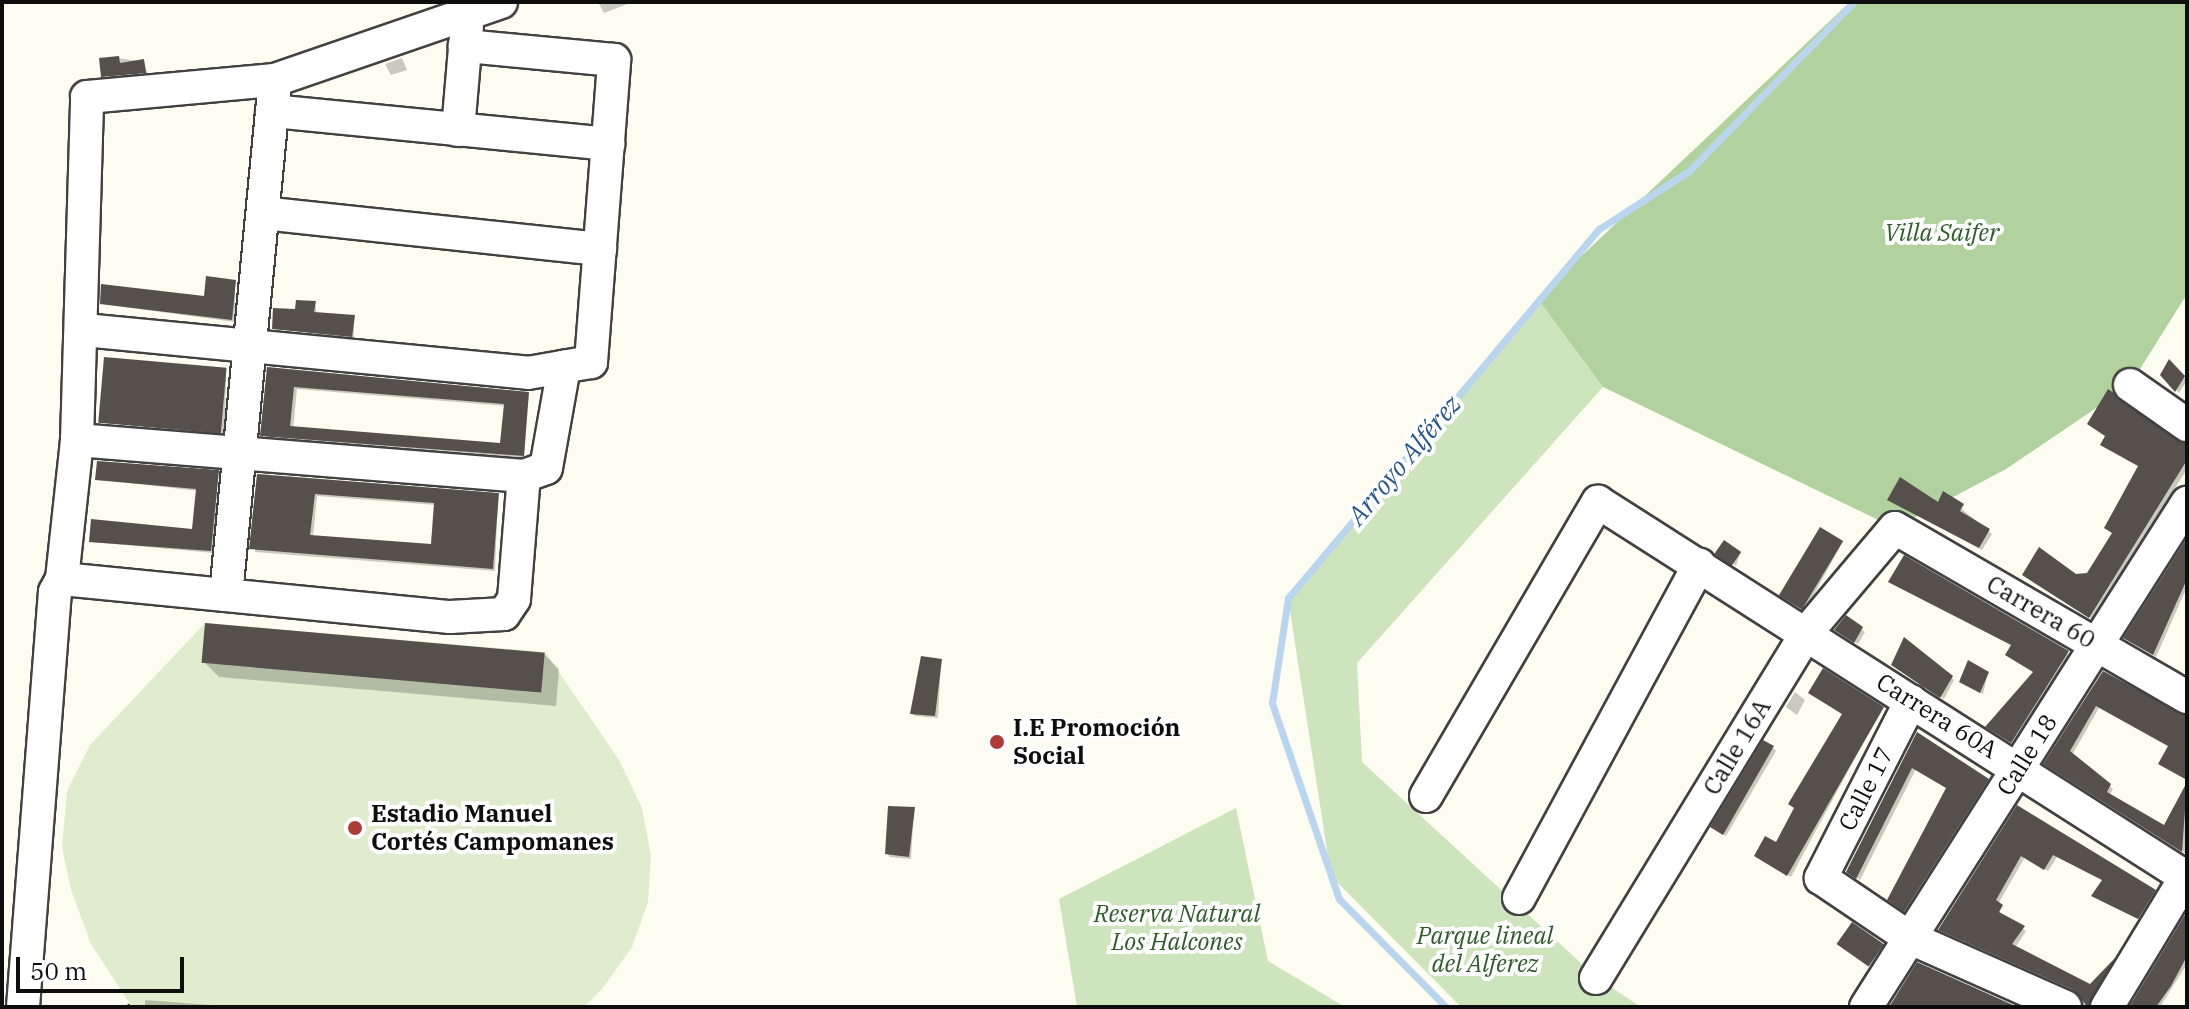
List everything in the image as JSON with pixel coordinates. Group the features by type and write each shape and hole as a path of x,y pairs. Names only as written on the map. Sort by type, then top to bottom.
{"street":[{"path":"274,96 501,2"},
{"path":"458,130 468,14"},
{"path":"84,330 528,373 591,362 614,60 465,46"},
{"path":"226,595 274,96"},
{"path":"23,1007 55,592 62,579 77,440 84,330 87,97 274,96 458,130 608,144"},
{"path":"263,213 600,249"},
{"path":"77,440 239,456 524,476 546,468 564,367"},
{"path":"2130,385 2187,425"},
{"path":"62,579 450,617 504,614 514,599 524,476"},
{"name":"Carrera 60A","path":"1426,796 1598,502 1807,632 2186,877"},
{"name":"Calle 18","path":"1866,1007 2187,503"},
{"name":"Carrera 60","path":"1895,528 2187,697"},
{"name":"Calle 16A","path":"1596,978 1807,632 1895,528"},
{"path":"1519,898 1699,565"},
{"name":"Calle 17","path":"1908,937 1821,878 1911,701"},
{"path":"2107,1007 2186,877"},
{"path":"1908,937 2065,1007"}],"green space":[{"name":"Villa Saifer","path":"1850,2 2187,2 2187,294 2130,385 2006,469 1895,528 1603,387 1537,298"},
{"name":"Parque lineal del Alferez","path":"1537,298 1603,387 1357,663 1362,762 1596,977 1641,1007 1461,1007 1331,876 1288,598"},
{"name":"Estadio Manuel Cortés Campomanes","path":"205,623 545,652 619,760 642,808 651,856 648,902 632,947 603,988 584,1007 132,1007 91,944 71,890 62,847 67,791 90,745"},
{"name":"Reserva Natural Los Halcones","path":"1236,808 1268,961 1345,1007 1077,1007 1059,899"}],"building":[{"path":"119,56 120,63 144,59 146,73 101,77 99,58"},
{"path":"206,276 236,280 232,320 100,304 101,284 204,296"},
{"path":"296,300 316,301 314,312 355,315 352,337 272,329 273,308 295,309"},
{"path":"104,357 227,368 221,433 98,423"},
{"path":"2169,359 2185,376 2175,392 2160,375"},
{"path":"267,367 529,392 524,456 260,436","holes":["294,387 504,404 500,443 290,426"]},
{"path":"2108,389 2187,444 2187,460 2089,618 2022,575 2039,547 2076,574 2087,573 2112,533 2104,528 2138,466 2100,445 2105,436 2087,424"},
{"path":"97,461 219,470 211,551 89,542 91,519 192,529 196,489 95,480"},
{"path":"257,474 499,493 493,569 249,549","holes":["315,494 434,503 431,544 310,535"]},
{"path":"1900,477 1938,502 1943,491 1964,504 1960,511 1990,529 1979,548 1887,500"},
{"path":"1820,527 1843,541 1802,609 1779,596"},
{"path":"2187,538 2187,579 2153,655 2123,638"},
{"path":"1724,540 1741,552 1731,566 1714,554"},
{"path":"1904,555 2069,651 2011,743 1985,727 2033,672 2005,655 2011,645 1888,582"},
{"path":"1846,615 1863,627 1854,643 1834,630"},
{"path":"205,623 545,653 541,693 202,663"},
{"path":"1904,637 1953,676 1940,698 1891,665"},
{"path":"921,656 942,659 935,716 910,714"},
{"path":"1968,660 1989,672 1980,693 1959,682"},
{"path":"1823,668 1884,707 1787,876 1754,856 1765,836 1776,842 1794,808 1788,804 1842,714 1808,693"},
{"path":"2103,671 2187,716 2187,780 2158,764 2168,746 2096,706 2070,751 2111,784 2107,792 2164,825 2187,782 2182,852 2043,764"},
{"path":"1917,732 1989,779 1904,912 1887,900 1946,788 1912,768 1856,879 1846,872"},
{"path":"1763,740 1774,746 1723,835 1710,827"},
{"path":"2017,805 2156,890 2138,919 2091,896 2102,880 2053,855 2044,870 2021,856 1996,900 2003,905 1999,912 2025,926 2012,944 2090,984 2115,958 2088,1007 2073,990 1938,930"},
{"path":"888,806 915,807 909,857 885,854"},
{"path":"2186,913 2187,956 2171,986 2156,1007 2129,1007"},
{"path":"1852,922 1884,944 1868,966 1837,944"},
{"path":"1917,962 2013,1005 1889,1007"}],"waterway":[{"name":"Arroyo Alférez","path":"1446,1007 1339,899 1272,703 1288,598 1599,229 1689,171 1854,2"}],"place":[{"name":"I.E Promoción Social","path":"997,742"},
{"name":"Estadio Manuel Cortés Campomanes","path":"355,828"}]}
